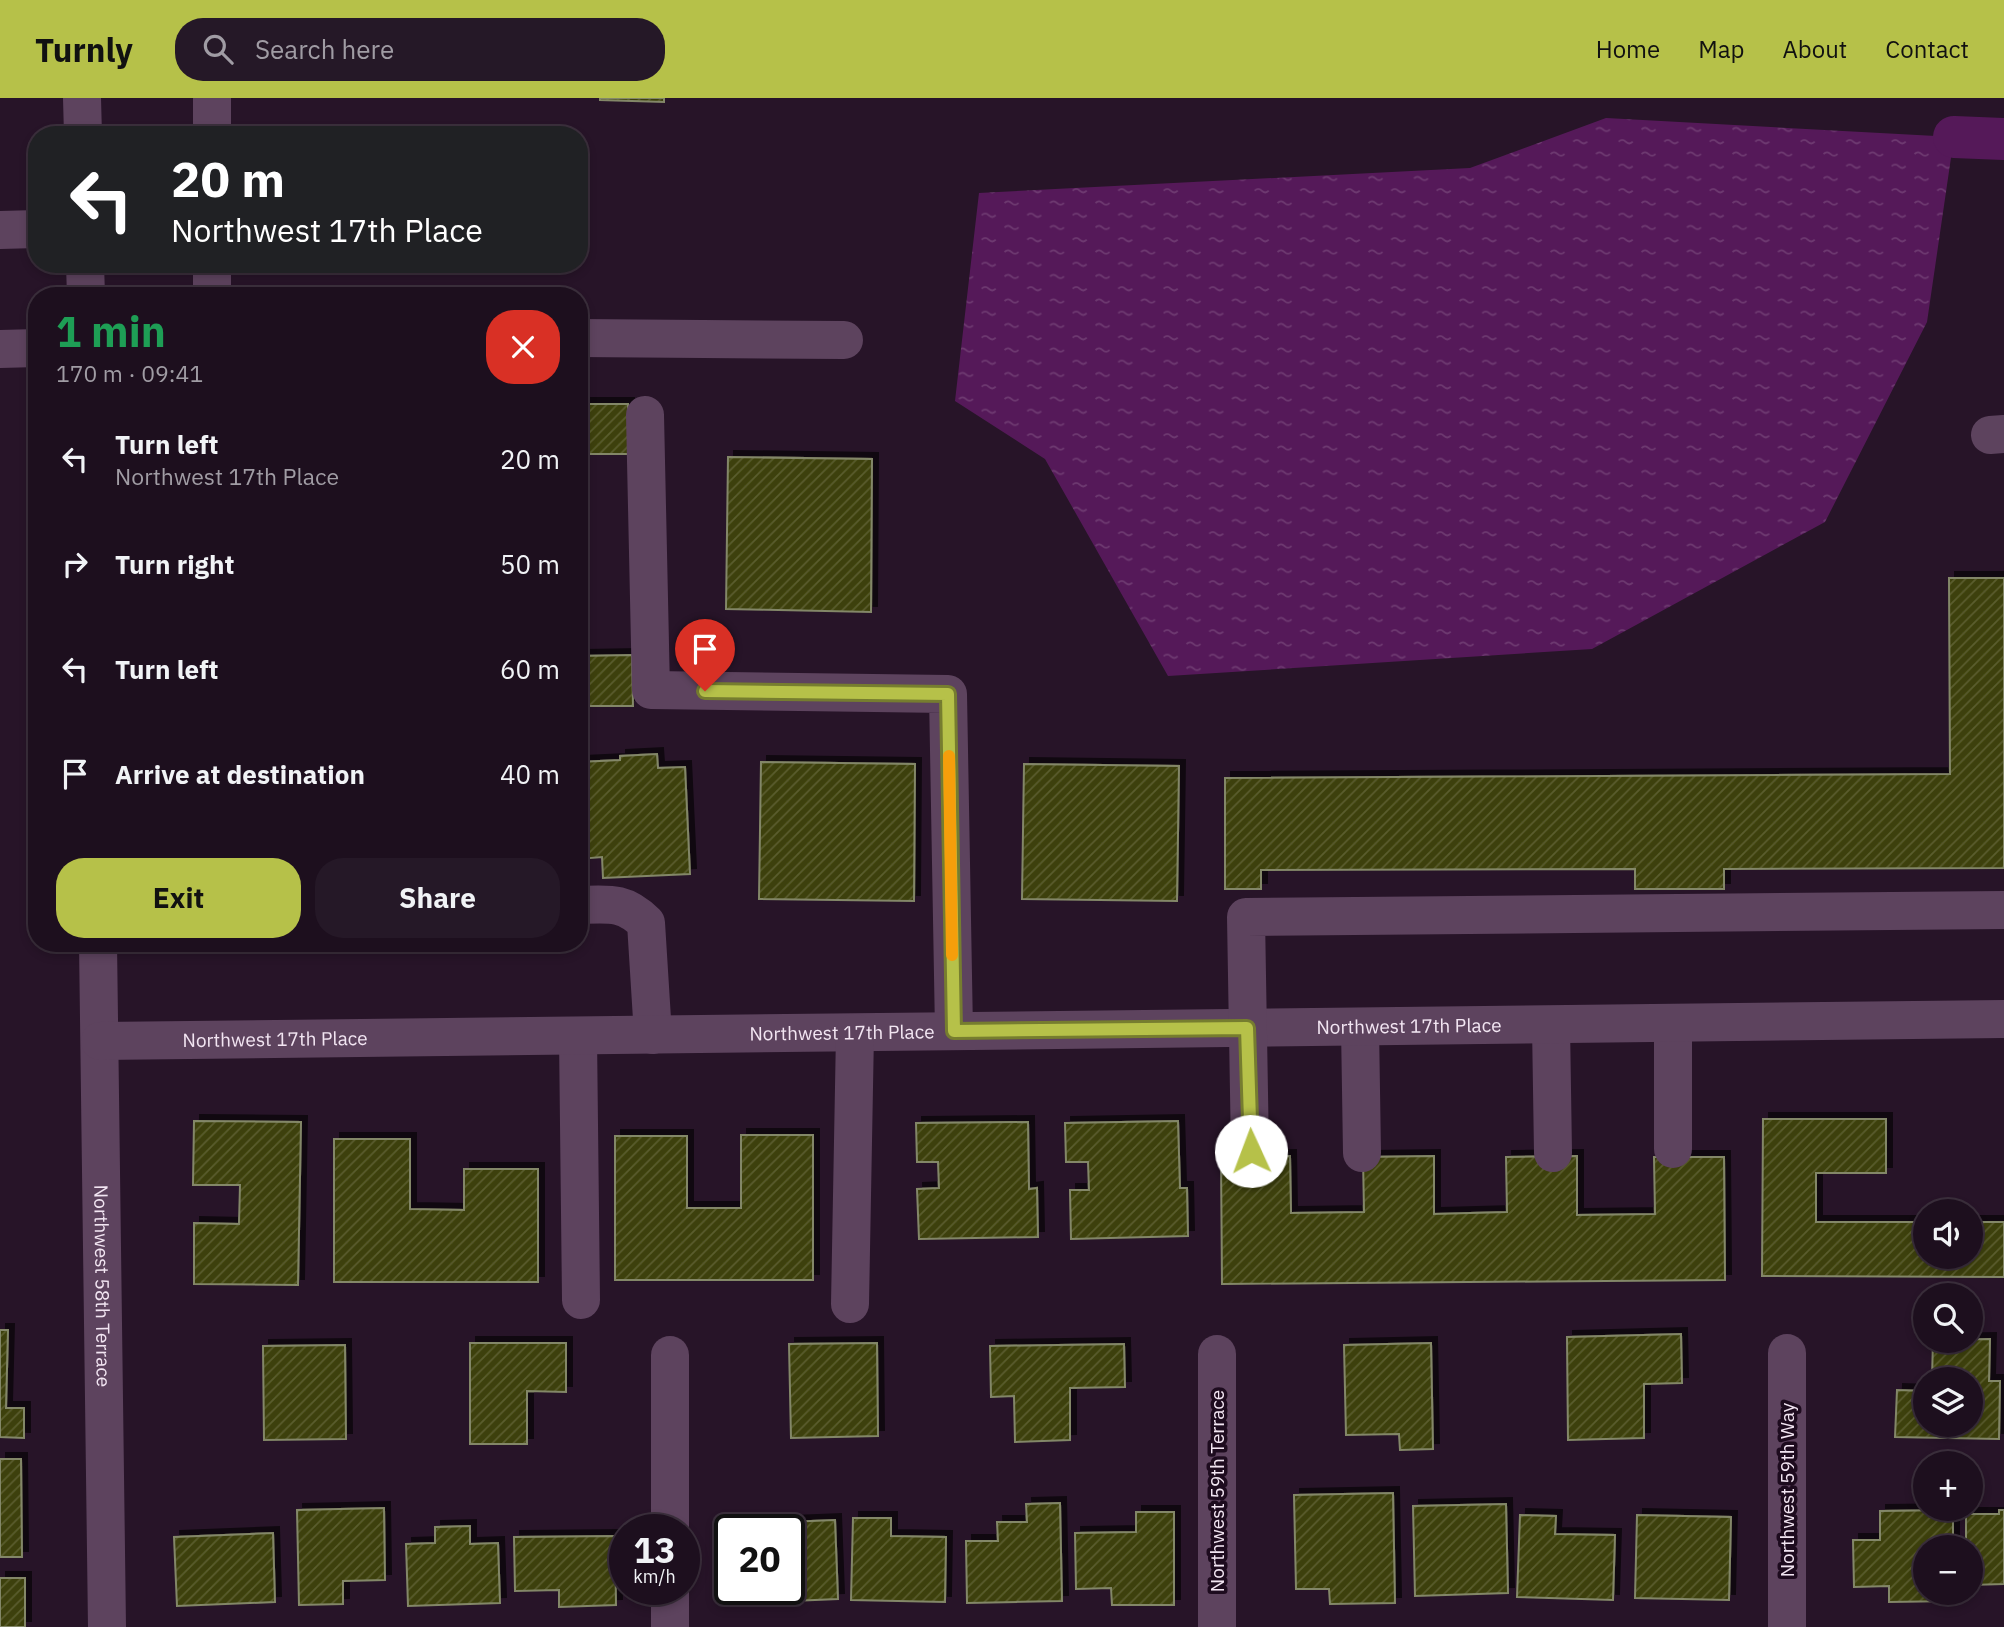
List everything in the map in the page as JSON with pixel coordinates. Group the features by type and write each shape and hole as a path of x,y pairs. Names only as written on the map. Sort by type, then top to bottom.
{"street":[{"path":"82,98 83,126"},
{"path":"212,98 212,126"},
{"path":"0,230 28,229"},
{"path":"588,338 844,340"},
{"path":"0,349 28,348"},
{"path":"645,415 651,690 948,694 954,1031"},
{"path":"588,905 611,904 631,908 646,923 653,1035"},
{"path":"1251,1151 1246,917 2004,910"},
{"name":"Northwest 58th Terrace","path":"98,952 107,1627"},
{"name":"Northwest 17th Place","path":"100,1041 2004,1019"},
{"path":"1673,1023 1673,1149"},
{"path":"1551,1025 1553,1153"},
{"path":"1360,1027 1362,1153"},
{"path":"850,1304 855,1033"},
{"path":"578,1036 581,1300"},
{"name":"Northwest 59th Way","path":"1787,1353 1787,1627"},
{"name":"Northwest 59th Terrace","path":"1217,1354 1217,1627"},
{"path":"670,1355 670,1514"},
{"path":"670,1605 670,1627"}],"water":[{"path":"1606,118 1954,137 1927,322 1825,522 1592,649 1168,676 1045,459 955,401 979,193 1470,168"}],"building":[{"path":"664,98 664,102 600,100"},
{"path":"588,404 628,404 629,454 588,454"},
{"path":"728,457 872,459 871,612 726,609"},
{"path":"1949,578 2004,578 2004,868 1724,869 1724,889 1635,889 1635,869 1261,870 1261,889 1225,889 1225,778 1950,774"},
{"path":"632,655 633,706 588,706 588,656"},
{"path":"657,754 658,768 685,767 690,874 603,878 602,857 588,858 588,762 620,760 620,756"},
{"path":"761,762 915,764 914,901 759,899"},
{"path":"1024,764 1179,766 1177,901 1022,899"},
{"path":"1763,1119 1886,1119 1886,1173 1816,1173 1816,1222 1913,1222 1913,1269 1983,1269 1983,1222 2004,1222 2004,1277 1762,1276"},
{"path":"194,1121 301,1122 298,1285 194,1284 194,1223 239,1224 240,1185 193,1185"},
{"path":"1178,1121 1180,1188 1187,1188 1188,1236 1071,1239 1070,1190 1089,1190 1088,1162 1066,1162 1065,1123"},
{"path":"1028,1122 1029,1189 1037,1188 1038,1237 919,1239 917,1189 939,1188 938,1162 917,1162 916,1123"},
{"path":"741,1135 813,1135 813,1280 615,1280 615,1136 687,1136 687,1208 741,1208"},
{"path":"334,1139 410,1139 410,1209 464,1210 464,1169 538,1169 538,1282 334,1282"},
{"path":"1290,1156 1291,1213 1364,1212 1363,1157 1434,1156 1434,1214 1507,1212 1506,1157 1577,1156 1577,1215 1655,1214 1654,1157 1724,1157 1725,1280 1222,1284 1221,1157"},
{"path":"0,1330 8,1330 6,1408 24,1408 24,1438 0,1437"},
{"path":"1681,1334 1682,1383 1644,1384 1644,1438 1568,1440 1567,1337"},
{"path":"1983,1339 1990,1339 1989,1381 2000,1381 1999,1439 1895,1437 1897,1390 1913,1391 1913,1437 1983,1437 1983,1367 1932,1367 1933,1353 1983,1353"},
{"path":"470,1343 566,1343 566,1392 527,1391 527,1444 470,1444"},
{"path":"877,1343 878,1436 791,1438 789,1344"},
{"path":"1431,1343 1433,1449 1400,1450 1399,1434 1346,1435 1344,1345"},
{"path":"1124,1344 1125,1387 1070,1388 1070,1440 1015,1442 1014,1396 991,1397 990,1346"},
{"path":"345,1345 346,1439 264,1440 263,1346"},
{"path":"0,1459 21,1459 22,1557 0,1557"},
{"path":"1393,1493 1395,1603 1330,1604 1329,1589 1296,1589 1294,1495"},
{"path":"1060,1503 1062,1601 967,1603 966,1541 998,1541 997,1522 1027,1522 1026,1504"},
{"path":"1506,1504 1508,1593 1415,1596 1413,1506"},
{"path":"384,1508 385,1580 343,1581 343,1604 299,1605 297,1510"},
{"path":"1999,1510 2004,1510 2004,1584 1983,1585 1983,1535 1966,1535 1966,1521 1983,1521 1983,1514 1999,1514"},
{"path":"1880,1511 1913,1511 1913,1521 1953,1521 1953,1535 1913,1535 1913,1602 1889,1602 1889,1586 1854,1587 1853,1540 1880,1540"},
{"path":"1136,1512 1174,1512 1174,1605 1112,1605 1111,1588 1076,1589 1075,1533 1136,1532"},
{"path":"1520,1515 1556,1516 1555,1534 1615,1535 1613,1600 1517,1597"},
{"path":"1637,1515 1731,1517 1729,1600 1635,1598"},
{"path":"853,1518 891,1518 891,1536 946,1537 945,1602 851,1600"},
{"path":"835,1520 838,1599 805,1600 805,1521"},
{"path":"470,1526 470,1544 498,1543 500,1603 408,1606 406,1544 435,1543 435,1527"},
{"path":"273,1533 275,1602 177,1606 174,1537"},
{"path":"609,1536 609,1605 616,1605 559,1607 559,1590 515,1591 514,1537"},
{"path":"0,1578 25,1578 25,1627 0,1627"}],"waterway":[{"path":"1954,137 2004,139"}],"slow traffic":[{"path":"949,756 952,955"}],"route":[{"path":"705,691 948,694 954,1031 1247,1028 1251,1151"}]}
